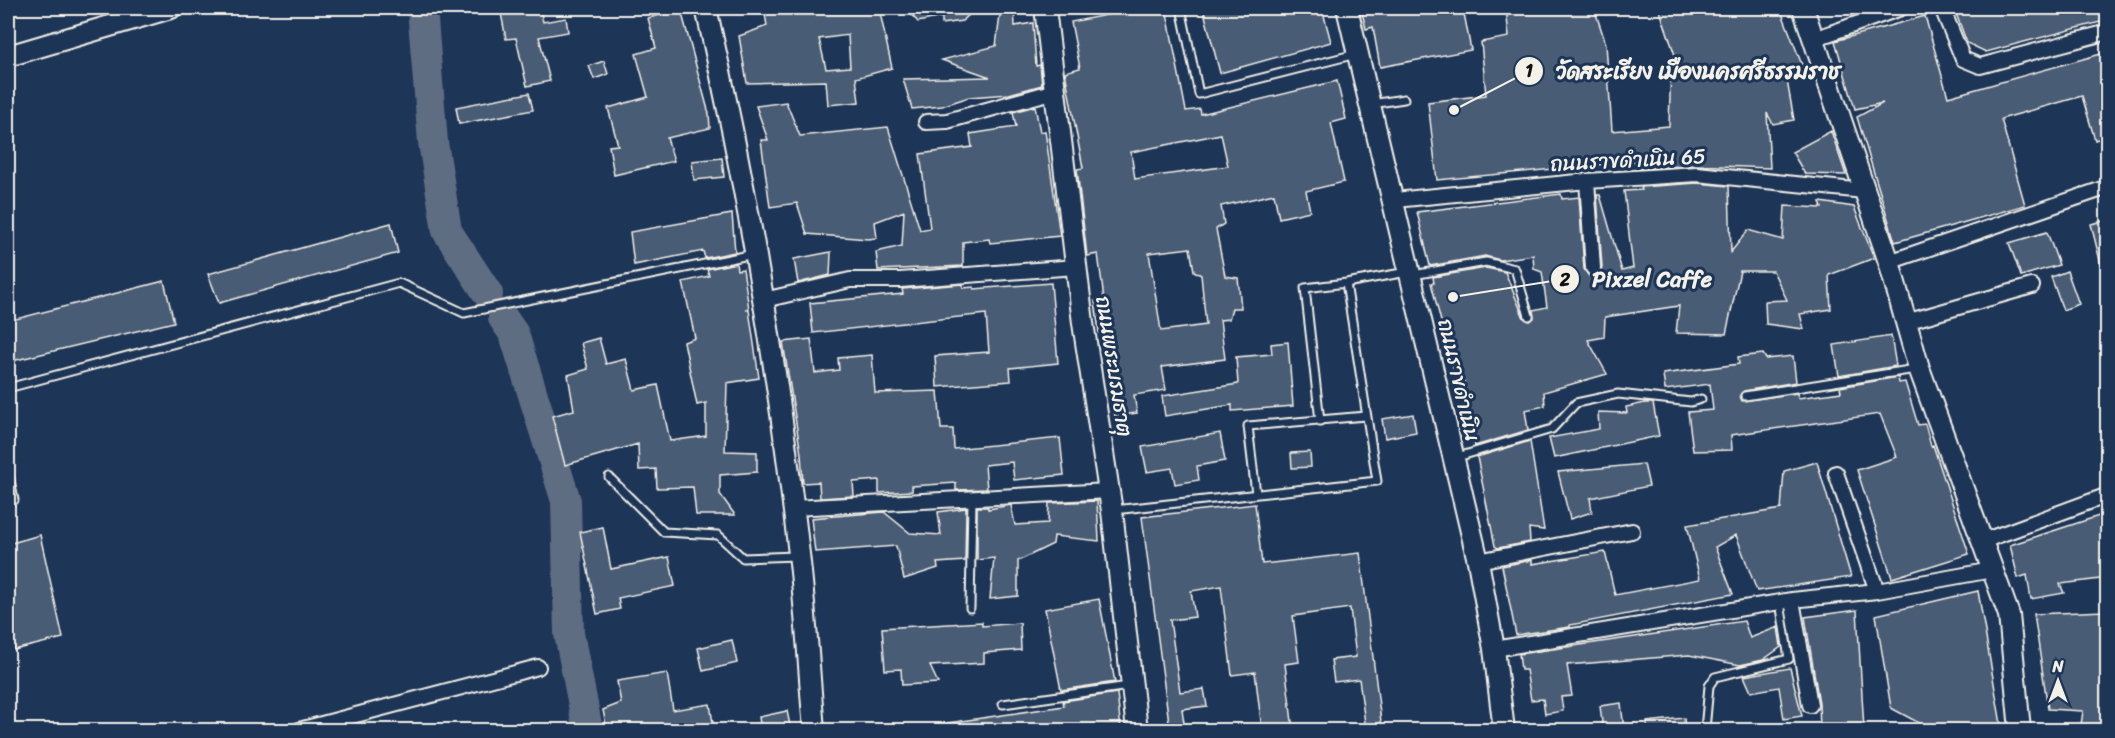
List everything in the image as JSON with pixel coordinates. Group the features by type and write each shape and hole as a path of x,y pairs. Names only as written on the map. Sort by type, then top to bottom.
{"street":[{"path":"8,56 171,8"},
{"path":"706,8 734,132 764,300 799,555 814,730"},
{"name":"ถนนพระบรมธาตุ","path":"1045,8 1076,267 1112,511 1137,730"},
{"name":"ถนนราขดำเนิน","path":"1347,8 1395,200 1452,459 1478,561 1494,649 1504,730"},
{"path":"1803,8 1863,191 1889,262 1919,368 2009,615 2020,730"},
{"path":"1814,39 1901,8"},
{"path":"1942,8 1963,59 1980,66 2108,32"},
{"path":"926,122 947,121 1055,91"},
{"name":"ถนนราขดำเนิน 65","path":"1395,200 1587,181 1697,174 1863,191"},
{"path":"1587,181 1593,268"},
{"path":"1889,262 2108,187"},
{"path":"764,300 850,280 900,280 1076,267"},
{"path":"1906,322 2032,286"},
{"path":"1836,473 1877,591"},
{"path":"793,508 1109,491"},
{"path":"1983,541 2108,495"},
{"path":"1478,561 1632,531"},
{"path":"1494,649 1786,601 1877,591 1992,570"},
{"path":"1786,601 1810,705"},
{"path":"299,730 538,667"}],"lane":[{"path":"1181,8 1199,94 1359,53"},
{"path":"1371,104 1404,99"},
{"path":"8,388 399,283 464,313 756,254"},
{"path":"1320,421 1305,288 1486,262 1515,269 1528,316"},
{"path":"1112,511 1377,481 1346,283"},
{"path":"1745,396 1919,368"},
{"path":"1452,459 1552,429 1575,403 1618,394 1691,402 1701,399"},
{"path":"1256,494 1248,426 1366,416"},
{"path":"8,470 14,500"},
{"path":"609,477 663,532 717,535 743,558 799,555"},
{"path":"970,608 972,498"},
{"path":"1705,730 1709,686 1714,677 1789,659 1786,601"},
{"path":"1002,704 1132,686"}],"building":[{"path":"500,8 540,8 543,22 566,18 568,32 539,37 550,81 527,86 516,38 506,39"},
{"path":"764,8 879,8 892,68 856,78 859,102 828,105 826,81 747,83 739,36 767,26","holes":["848,35 850,67 826,69 819,39"]},
{"path":"905,8 977,8 962,21 942,24 942,17 918,22"},
{"path":"1001,8 1014,8 1015,26 1033,23 1036,66 1040,65 1042,85 1009,94 969,97 942,106 912,109 903,79 990,77 942,60 996,46"},
{"path":"1132,8 1166,8 1186,111 1200,109 1201,114 1337,81 1346,119 1331,123 1344,182 1306,191 1310,211 1279,218 1274,194 1221,206 1224,224 1216,229 1225,276 1238,278 1241,308 1232,308 1229,319 1220,320 1225,359 1162,367 1166,390 1134,395 1137,413 1115,416 1103,332 1099,333 1095,301 1104,299 1098,254 1087,256 1077,169 1083,168 1065,72 1080,68 1071,22 1132,10","holes":["1221,134 1228,166 1135,179 1131,152","1190,248 1194,271 1201,275 1206,325 1161,331 1149,253"]},
{"path":"1203,8 1322,8 1331,42 1220,73"},
{"path":"1361,8 1463,8 1471,50 1380,67 1373,27 1366,29"},
{"path":"1506,8 1594,8 1606,44 1612,131 1669,126 1671,65 1678,64 1659,8 1780,8 1804,70 1786,75 1794,120 1773,124 1767,113 1770,168 1696,165 1639,169 1638,161 1437,180 1428,102 1486,95 1481,42 1509,37"},
{"path":"1954,8 2108,8 2108,20 1986,52 1967,43"},
{"path":"681,10 709,114 710,128 667,138 674,161 614,175 609,146 618,145 608,108 648,97 636,54 656,48 648,18"},
{"path":"1925,16 1948,97 2108,52 2108,136 2095,140 2082,96 2001,119 2025,205 1895,242 1857,117 1883,103 1855,109 1835,41"},
{"path":"604,61 608,74 594,79 589,66"},
{"path":"529,93 533,110 459,124 456,107"},
{"path":"786,102 800,136 888,127 920,230 930,228 920,154 972,147 970,134 1016,127 1013,112 1035,106 1040,132 1045,131 1060,236 990,243 989,239 963,242 963,266 878,270 876,252 902,246 904,211 875,222 877,238 868,239 807,234 797,203 770,207 761,140 768,140 756,106"},
{"path":"1831,131 1846,175 1805,174 1792,152"},
{"path":"722,158 724,177 694,180 692,161"},
{"path":"1697,183 1729,186 1731,252 1748,230 1783,240 1785,206 1822,208 1820,202 1854,207 1874,258 1829,275 1831,309 1800,314 1804,329 1766,324 1765,301 1787,300 1773,271 1740,271 1726,334 1676,333 1679,306 1605,317 1604,337 1588,340 1607,374 1544,392 1545,406 1525,410 1528,430 1475,446 1474,441 1472,442 1464,381 1457,383 1431,283 1434,283 1433,277 1486,268 1505,272 1524,318 1530,321 1534,318 1533,310 1547,307 1542,272 1534,269 1533,255 1500,260 1485,256 1430,266 1417,212 1561,194 1562,199 1579,197 1584,269 1589,276 1594,277 1601,272 1602,267 1597,195 1600,195 1622,271 1633,268 1624,191 1642,190 1641,187"},
{"path":"732,214 735,252 705,258 703,251 634,265 630,232"},
{"path":"2108,220 2108,273 2103,273 2091,224"},
{"path":"391,223 398,253 219,303 208,274"},
{"path":"2047,232 2059,265 2021,276 2009,243"},
{"path":"831,252 830,275 798,283 794,259"},
{"path":"736,263 737,270 743,269 749,309 746,310 749,310 759,378 727,383 725,451 757,452 757,472 720,475 720,494 735,515 696,515 693,487 657,488 656,469 639,470 638,444 565,465 552,416 574,410 568,375 588,369 581,343 599,338 606,364 626,359 634,390 658,385 670,441 706,436 706,403 697,405 684,342 695,338 683,282 709,276 707,269"},
{"path":"2067,271 2079,304 2063,310 2051,277"},
{"path":"164,281 174,322 8,362 8,321"},
{"path":"1051,283 1058,363 1010,368 1011,381 937,387 935,356 989,352 986,314 813,333 810,303 903,294 902,289 963,284 963,288 974,287 974,289"},
{"path":"1891,336 1896,366 1839,376 1834,345"},
{"path":"811,339 815,373 839,370 838,358 872,355 875,393 938,391 941,429 953,429 954,449 1060,438 1064,475 1014,480 1012,462 985,465 987,489 956,490 956,483 912,486 912,491 879,493 879,480 853,482 854,496 820,498 819,482 803,483 801,454 783,342"},
{"path":"1288,342 1293,406 1232,411 1232,405 1165,416 1162,396 1238,384 1236,357 1272,354 1271,344"},
{"path":"1763,354 1766,359 1793,356 1796,382 1744,391 1740,395 1742,401 1797,393 1798,398 1841,392 1840,387 1898,377 1899,383 1905,382 1918,425 1925,424 1931,446 1933,445 1969,554 1892,578 1857,470 1897,457 1880,414 1731,435 1732,450 1693,451 1688,412 1713,410 1710,384 1665,390 1663,374 1739,364 1738,357"},
{"path":"1653,403 1659,436 1554,458 1549,438 1599,429 1598,412 1627,413 1626,407"},
{"path":"1413,414 1416,432 1385,438 1382,419"},
{"path":"1220,433 1225,461 1197,466 1199,480 1175,484 1172,468 1147,472 1142,447"},
{"path":"1530,441 1544,530 1529,528 1530,542 1498,548 1495,546 1477,457"},
{"path":"1310,452 1311,467 1292,468 1291,453"},
{"path":"1817,462 1851,577 1757,591 1736,535 1715,547 1733,594 1570,625 1570,627 1516,635 1502,566 1532,560 1532,564 1605,552 1615,595 1700,579 1687,525 1781,509 1784,471"},
{"path":"1644,464 1649,486 1590,498 1592,512 1570,519 1558,472"},
{"path":"1097,501 1099,541 1054,536 1053,544 1018,561 1018,596 990,599 994,558 977,560 977,507 988,507 988,509 1011,505 1015,525 1048,523 1049,503"},
{"path":"1255,504 1262,564 1360,553 1382,730 1366,730 1359,679 1334,682 1331,660 1356,657 1350,608 1293,616 1299,662 1285,664 1293,730 1262,730 1255,672 1232,675 1221,586 1191,591 1195,617 1170,620 1180,692 1204,689 1207,706 1182,709 1185,730 1170,730 1142,517"},
{"path":"966,508 965,561 937,563 938,568 904,579 896,546 815,552 811,518 884,512 910,533 941,535 938,512"},
{"path":"2108,513 2108,578 2060,584 2064,593 2031,599 2027,575 2018,578 2010,545"},
{"path":"603,527 611,569 669,557 675,586 618,598 620,609 597,614 580,532"},
{"path":"40,535 63,638 14,650 8,628 8,544"},
{"path":"1978,591 2002,730 1924,730 1923,725 1891,708 1876,615"},
{"path":"1099,599 1115,682 1061,690 1045,609"},
{"path":"1857,610 1864,730 1820,730 1819,703 1805,617"},
{"path":"2105,611 2108,618 2108,723 2081,725 2083,711 2048,709 2034,614"},
{"path":"1744,621 1750,638 1778,627 1781,647 1763,660 1740,665 1689,655 1567,665 1572,696 1561,697 1563,711 1545,714 1543,699 1531,700 1526,670 1521,670 1519,654"},
{"path":"982,622 982,626 1020,623 1021,650 984,653 984,663 930,666 938,683 902,685 901,669 885,670 882,628"},
{"path":"732,640 737,663 703,671 698,648"},
{"path":"1790,668 1802,716 1784,719 1779,687 1751,692 1744,676"},
{"path":"667,673 673,710 710,704 714,730 607,730 603,710 621,703 617,681"},
{"path":"1117,693 1121,730 948,730 948,723 1064,706 1063,701"},
{"path":"1621,703 1624,730 1603,730 1600,706"},
{"path":"787,711 791,730 761,730 759,717"},
{"path":"1684,718 1685,730 1647,730 1647,722"}],"waterway":[{"path":"422,8 433,142 447,231 488,294"},
{"path":"503,318 514,334 566,501 569,634 588,730"}],"place":[{"name":"วัดสระเรียง เมืองนครศรีธรรมราช","path":"1454,110"},
{"name":"Pixzel Caffe","path":"1453,297"}]}
